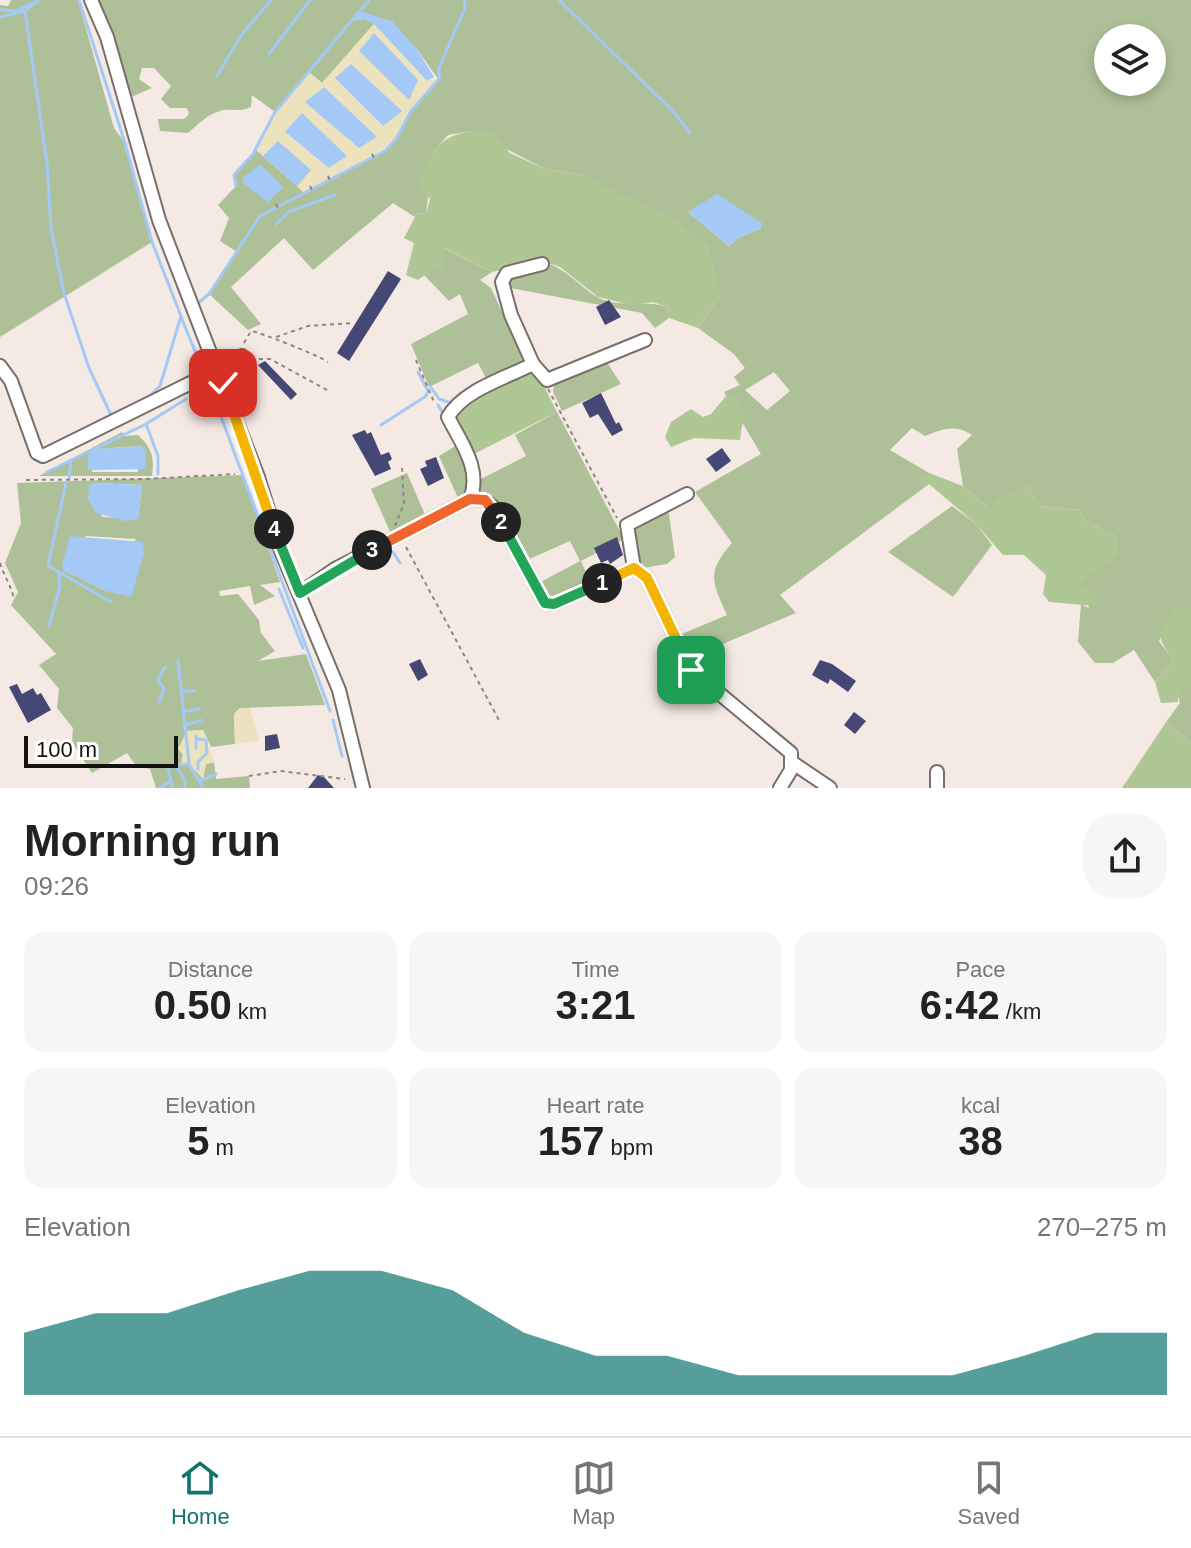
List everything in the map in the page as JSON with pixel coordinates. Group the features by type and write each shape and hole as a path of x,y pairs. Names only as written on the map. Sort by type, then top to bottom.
{"street":[{"path":"91,0 107,37 159,220 223,383 281,551 339,690 363,788"},
{"path":"542,264 507,273 502,282 511,315 533,364 547,380 645,340"},
{"path":"223,383 240,358"},
{"path":"470,499 475,485 475,471 448,417 464,399 533,364"},
{"path":"0,366 11,381 37,453 43,456 217,370"},
{"path":"687,494 627,525 626,534 634,568 647,578 691,670 784,744 791,753 793,763 780,788"},
{"path":"300,593 470,499 485,500 493,507 545,603 554,604 634,568"},
{"path":"793,763 830,788"},
{"path":"937,772 937,788"},
{"path":"345,779 359,773"}],"path":[{"path":"372,154 375,160"},
{"path":"328,176 331,183"},
{"path":"310,186 313,192"},
{"path":"276,204 279,211"},
{"path":"274,338 308,326 352,323"},
{"path":"327,390 270,359 240,358 239,352 251,331 299,351 319,354 328,362"},
{"path":"416,360 434,402"},
{"path":"547,380 584,461 626,534"},
{"path":"402,468 404,504 394,539 500,722"},
{"path":"26,480 146,479 235,474"},
{"path":"0,563 2,574 11,583 14,599"},
{"path":"249,776 281,771 345,779"}],"green space":[{"path":"11,0 78,0 114,128 125,143 152,242 0,337 0,5 8,6"},
{"path":"87,0 1191,0 1191,607 1177,607 1159,641 1173,660 1155,682 1134,650 1113,663 1095,663 1078,642 1081,604 1089,608 1081,583 1117,537 1084,519 1080,510 1041,506 1027,486 991,510 963,486 957,449 972,435 949,429 925,436 912,428 890,450 929,473 920,477 929,484 780,595 796,613 687,659 677,636 727,615 714,578 718,562 732,543 695,492 761,454 724,392 740,385 734,377 745,368 734,354 698,328 720,296 587,176 545,169 472,131 448,135 433,152 426,214 417,213 415,217 393,203 313,270 284,238 231,287 261,324 248,330 209,294 237,252 220,241 229,218 218,205 236,186 234,175 256,150 305,193 385,151 396,139 411,111 438,79 417,49 362,12 352,20 365,19 374,24 322,83 308,71 275,112 252,95 251,107 214,113 188,133 160,131 158,119 184,119 189,114 187,108 170,108 161,99 171,86 154,68 142,68 139,79 152,88 120,102 107,46","holes":["688,212 761,229 739,237 729,246","774,372 790,391 767,410 745,390"]},
{"path":"472,131 491,132 510,153 545,169 587,176 675,219 709,246 720,296 698,328 669,318 667,307 653,302 631,305 598,297 560,267 541,261 492,272 444,248 442,269 430,271 418,280 406,275 414,243 404,238 417,213 426,214 430,199 418,184 427,163 442,142"},
{"path":"443,248 492,272 480,280 491,288 526,364 488,382 478,363 429,387 411,344 468,314 460,294 449,301 424,275"},
{"path":"549,264 605,301 667,307 669,318 655,328 642,313 506,287 511,275"},
{"path":"606,361 621,384 562,411 553,392 554,384"},
{"path":"529,371 542,382 557,412 472,455 455,419 456,411 468,401"},
{"path":"726,396 736,400 744,413 740,440 694,438 671,447 665,437 671,422 691,409 703,417 711,414"},
{"path":"557,412 624,539 581,561 591,584 550,601 537,584 580,561 570,541 525,561 497,505 475,495 481,479 526,456 515,435"},
{"path":"122,432 125,436 138,435 149,448 153,463 152,476 39,476","holes":["141,446 138,472 92,472 96,449"]},
{"path":"457,445 472,473 467,495 459,500 439,456"},
{"path":"407,473 426,517 392,536 371,489"},
{"path":"929,473 963,486 991,510 997,500 1027,486 1041,506 1080,510 1084,519 1117,537 1118,554 1081,583 1097,596 1096,606 1049,602 1043,594 1046,575 1024,555 1003,555 976,524 929,484 923,487 920,476"},
{"path":"243,475 280,582 260,585 275,596 254,605 250,586 219,591 220,596 238,594 259,620 261,633 275,651 258,661 306,654 325,705 240,708 234,714 235,744 211,747 203,730 187,731 181,765 189,764 203,778 206,764 214,762 216,779 249,776 250,788 156,788 150,769 136,766 127,753 92,773 72,742 73,728 57,708 59,689 39,665 56,654 11,605 18,592 5,563 21,523 17,483","holes":["93,483 142,485 138,519 102,517","86,536 136,539 106,591 65,571"]},
{"path":"952,506 976,524 992,545 953,597 888,552"},
{"path":"668,507 675,557 667,564 642,568 637,564 630,528"},
{"path":"1177,607 1191,607 1191,684 1178,696 1178,702 1161,703 1155,682 1173,660 1160,633"},
{"path":"1191,684 1191,743 1166,722 1180,703 1178,696"},
{"path":"1166,722 1191,743 1191,788 1122,788"}],"sand":[{"path":"374,24 426,81 439,79 411,111 396,139 385,151 304,193 297,186 310,170 278,141 263,156 256,150 275,112 308,71 322,83","holes":["336,79 401,111 382,126","302,114 346,156 346,157 329,168 285,133"]},
{"path":"240,708 250,708 259,741 235,744 234,714"},
{"path":"203,730 214,762 206,764 203,779 189,764 180,766 184,756 178,749 187,731"}],"water":[{"path":"362,12 392,21 417,49 434,77 427,81 374,24 365,19 350,21"},
{"path":"374,33 418,80 409,100 359,51"},
{"path":"351,64 402,111 383,126 335,78"},
{"path":"324,87 377,137 359,148 305,102"},
{"path":"302,113 347,156 329,168 285,132"},
{"path":"278,141 311,170 297,186 263,156"},
{"path":"261,165 283,187 268,202 243,183 243,177"},
{"path":"717,194 762,223 761,229 739,237 729,246 688,212"},
{"path":"141,446 146,450 145,469 88,470 88,455 96,449"},
{"path":"89,485 142,485 138,519 125,521 96,513 88,499"},
{"path":"70,536 143,542 144,553 131,597 106,591 64,571 62,566"}],"building":[{"path":"388,271 401,279 349,361 337,353"},
{"path":"609,300 621,317 605,325 596,307"},
{"path":"265,361 297,394 291,400 258,365"},
{"path":"601,393 616,424 619,422 623,430 612,436 598,414 590,418 582,403"},
{"path":"365,430 367,434 371,432 381,455 389,452 392,459 388,462 391,469 375,476 352,435"},
{"path":"722,448 731,461 716,472 706,459"},
{"path":"436,457 444,478 428,486 420,469 427,466 425,461"},
{"path":"617,537 623,555 610,564 608,560 601,563 594,548"},
{"path":"420,659 428,675 418,681 409,664"},
{"path":"820,660 832,664 856,681 848,692 830,679 828,684 812,675"},
{"path":"17,684 22,694 33,688 37,695 41,693 51,710 28,723 9,687"},
{"path":"854,712 866,721 855,734 844,725"},
{"path":"277,734 280,748 265,751 265,736"},
{"path":"318,775 324,777 334,788 308,788"}],"waterway":[{"path":"0,17 25,11 39,0"},
{"path":"79,0 125,143 152,242 181,316 160,386 145,401"},
{"path":"217,76 242,34 271,0"},
{"path":"269,54 310,0"},
{"path":"236,186 234,175 253,154 275,112 369,0"},
{"path":"197,304 209,294 260,216 385,151 396,139 411,111 439,79 439,68 465,8 464,0"},
{"path":"559,0 674,112 690,133"},
{"path":"0,10 17,11 34,2"},
{"path":"25,11 47,163 51,228 64,293 89,368 111,415"},
{"path":"276,224 290,211 335,195"},
{"path":"498,293 505,314"},
{"path":"181,317 204,373"},
{"path":"381,425 426,396 428,391 418,372"},
{"path":"430,386 439,399 451,403"},
{"path":"193,395 206,388"},
{"path":"213,395 330,711"},
{"path":"47,472 146,424 186,399"},
{"path":"438,405 444,415"},
{"path":"146,424 158,456 158,474"},
{"path":"69,479 71,460"},
{"path":"66,483 48,566 111,602"},
{"path":"384,549 393,552 400,563"},
{"path":"49,626 60,586 59,572"},
{"path":"279,589 303,648"},
{"path":"178,660 189,764 203,788"},
{"path":"159,702 164,689 158,680 165,667"},
{"path":"183,691 195,691"},
{"path":"183,712 199,709"},
{"path":"183,726 201,720"},
{"path":"333,720 342,756"},
{"path":"196,736 196,748"},
{"path":"198,739 206,740 207,753 198,762 198,769"},
{"path":"175,765 189,764"},
{"path":"175,765 185,780 185,788"},
{"path":"168,768 173,788"},
{"path":"199,781 216,774"},
{"path":"160,788 170,781"}],"route":[{"path":"223,383 258,477 281,551 300,593 335,569 470,499 485,500 493,507 545,603 554,604 634,568 640,572 647,578 665,612 691,670"}]}
